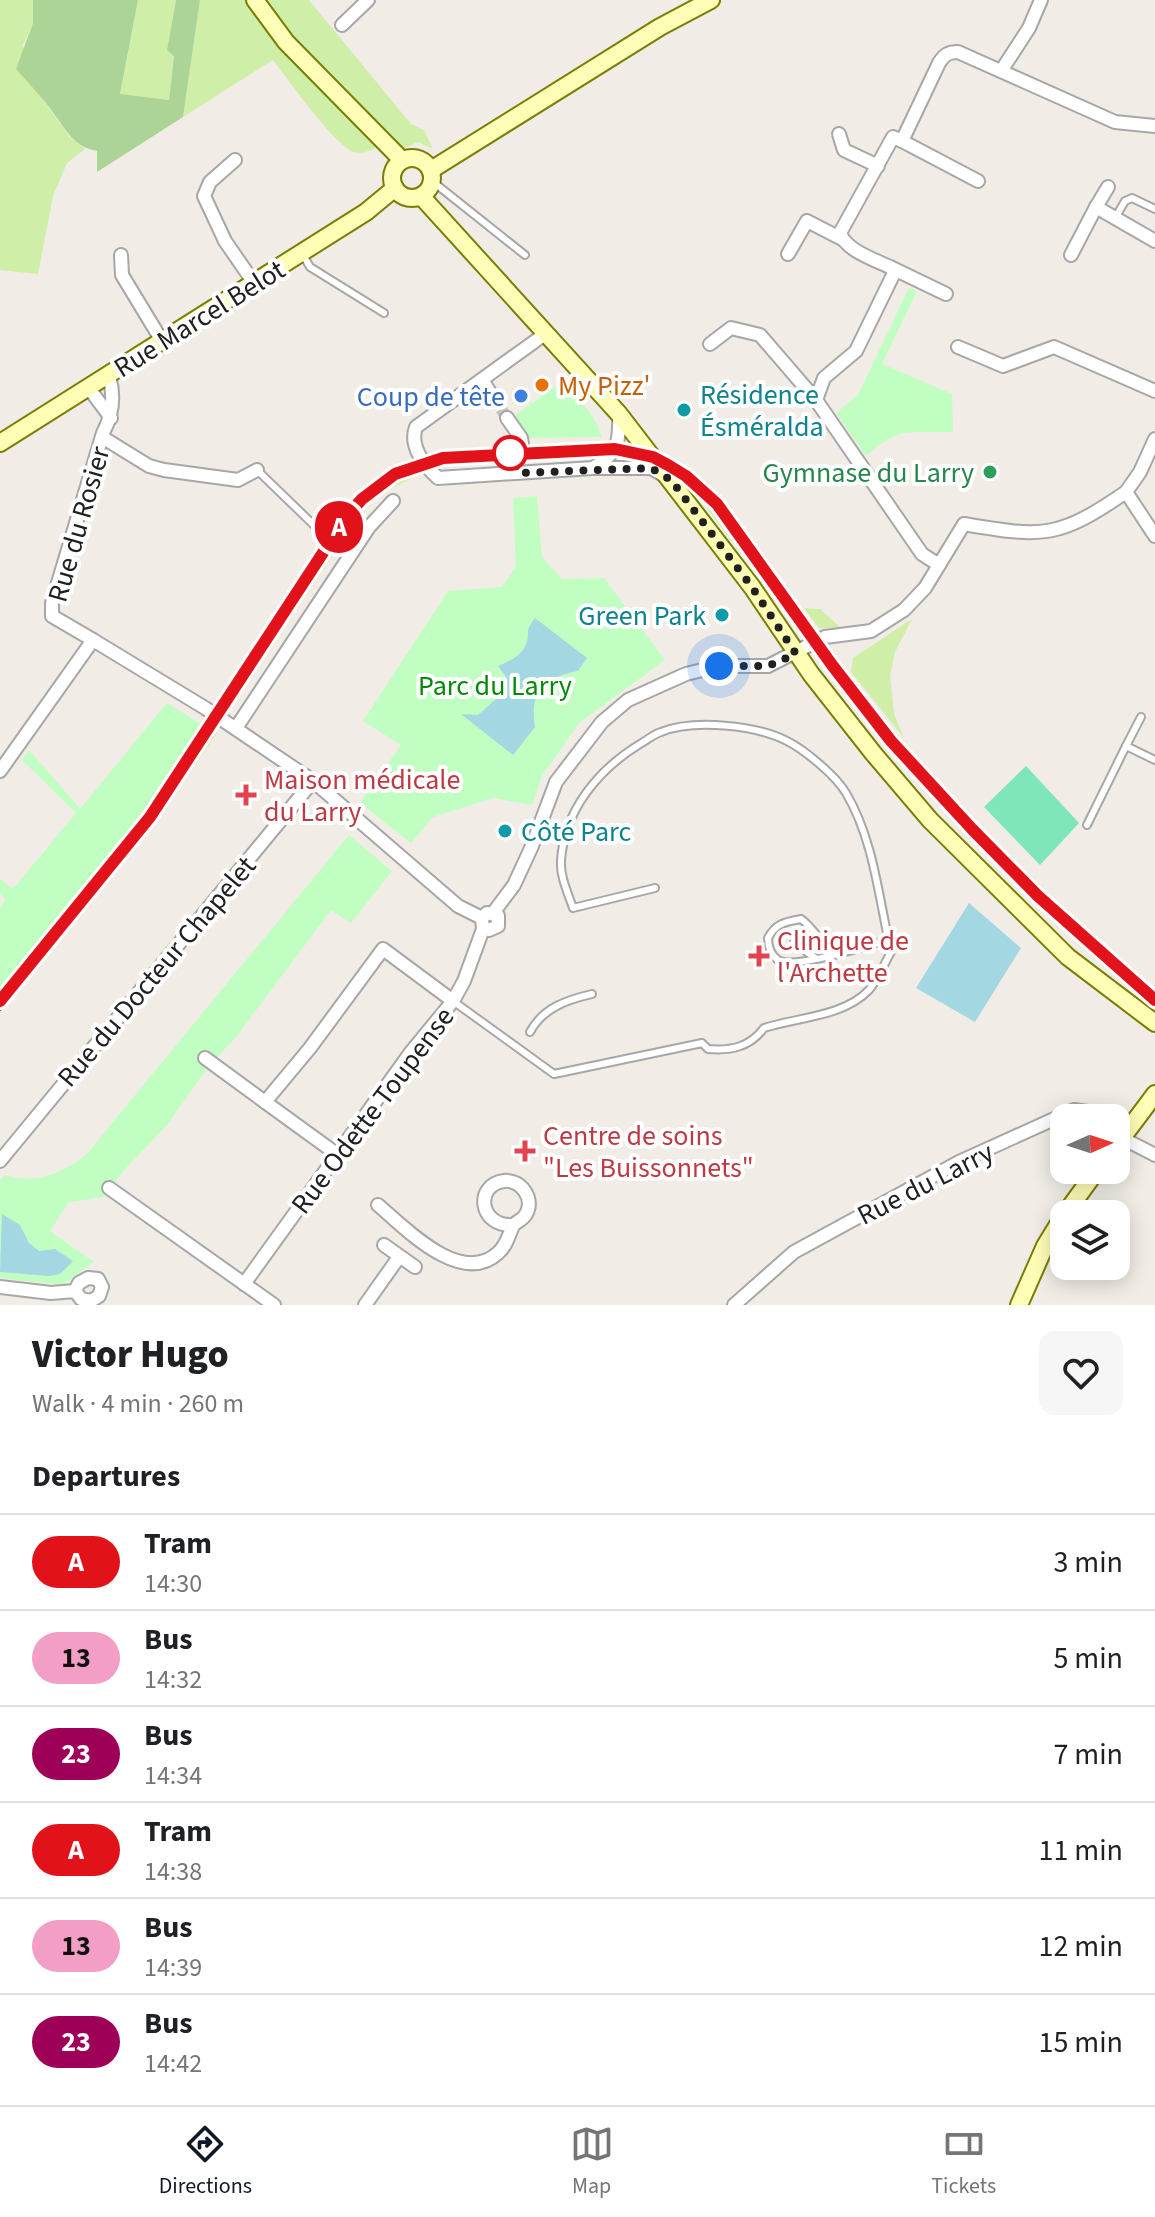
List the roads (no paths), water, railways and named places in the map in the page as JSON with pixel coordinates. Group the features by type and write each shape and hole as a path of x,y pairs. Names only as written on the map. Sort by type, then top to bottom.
{"main road":[{"path":"255,0 286,42 402,160"},
{"path":"432,175 660,27 711,0"},
{"path":"408,157 422,159 432,175 430,187 421,196 403,196 395,188 392,176 397,164 408,157"},
{"name":"Rue Marcel Belot","path":"0,443 381,202 395,188"},
{"path":"421,196 619,414 752,587 796,654 930,820 1068,957 1155,1023"},
{"path":"1130,1128 1155,1094"},
{"path":"1019,1305 1050,1238"}],"street":[{"path":"342,25 368,0"},
{"path":"1001,71 1029,28 1041,0"},
{"path":"902,141 939,63 950,52 958,52 1115,122 1155,126"},
{"path":"839,134 844,150 878,166"},
{"path":"842,239 840,233 893,137 978,181"},
{"path":"235,160 210,182 204,196 225,241 254,283"},
{"path":"1071,255 1108,187"},
{"path":"1096,207 1155,241"},
{"path":"788,254 807,221 842,239 849,246 946,294"},
{"path":"121,255 122,275 162,341"},
{"path":"816,400 824,378 856,351 894,273 892,268"},
{"path":"710,344 731,328 760,335 816,400 922,554 939,565"},
{"path":"545,334 422,422 414,431 416,448 428,468 438,478 593,468 651,468 671,480"},
{"path":"958,347 1003,366 1054,347 1155,391"},
{"name":"Rue du Rosier","path":"0,771 93,640 52,616 52,603 102,437 111,418 113,389 109,376"},
{"name":"Rue du Rosier","path":"88,387 111,418"},
{"path":"593,468 613,455 618,443 619,414"},
{"path":"507,418 522,444"},
{"path":"102,437 149,466 164,470 238,480 257,470"},
{"path":"1155,439 1140,472 1126,492 1155,536"},
{"name":"Rue Odette Toupense","path":"244,1284 411,1052 453,1001 464,981 486,920 505,900 526,859 556,782 602,722 628,700 686,674 719,666 768,666 825,637 871,631 904,610 925,588 964,524 1016,533 1052,532 1087,519 1126,492"},
{"path":"236,728 369,527 393,501"},
{"path":"93,640 236,728 313,781 458,906 486,920"},
{"name":"Rue du Docteur Chapelet","path":"0,1161 313,781"},
{"path":"265,1102 310,1048 383,949 453,1001"},
{"path":"205,1058 338,1155"},
{"name":"Rue du Larry","path":"734,1305 794,1252 959,1162 1050,1121"},
{"name":"Rue du Larry","path":"1130,1141 1155,1155"},
{"path":"109,1188 274,1305"},
{"path":"378,1205 424,1244 459,1262 474,1264 497,1254 508,1241 513,1225"},
{"path":"384,1245 415,1267"},
{"path":"365,1305 399,1257"},
{"path":"0,1287 51,1293 75,1291"}],"lane":[{"path":"432,175 525,255"},
{"path":"1115,218 1125,201 1132,198 1155,209"},
{"path":"302,253 310,267 384,313"},
{"path":"257,470 320,531"},
{"path":"803,480 845,478 863,470"},
{"path":"1087,825 1141,717"},
{"path":"453,1001 554,1074 702,1043 708,1049 737,1048 756,1040 764,1028 852,1003 870,988 891,952 867,845 846,793 832,775 788,741 762,732 732,726 698,725 661,732 603,770 583,798 570,824 561,864 573,908 655,888"},
{"path":"1126,746 1155,760"},
{"path":"834,954 819,942 801,919 782,922 773,928 768,938 773,955 788,963 834,954 888,940"},
{"path":"794,942 815,958"},
{"path":"530,1032 537,1020 551,1008 592,994"}],"water":[{"path":"535,618 587,658 578,671 556,677 542,688 534,704 535,727 513,755 461,714 478,715 505,691 506,677 498,666 521,652"},
{"path":"969,903 1021,948 975,1022 916,988"},
{"path":"2,1214 20,1225 29,1243 39,1251 55,1249 73,1261 60,1274 49,1276 0,1272"}],"tunnel":[{"path":"491,394 507,418"}],"tram line":[{"name":"A","path":"0,1001 150,817 347,516 362,499 395,474 443,458 584,449 615,449 653,457 686,476 717,504 832,665 891,741 1038,896 1155,1000"},
{"path":"0,1010 167,805 350,522 372,498 408,475 444,464 600,455 653,464 681,480 705,501 840,686 929,790 1038,902 1155,1007"}],"place":[{"name":"My Pizz'","path":"542,385"},
{"name":"Coup de tête","path":"521,396"},
{"name":"Résidence Ésméralda","path":"684,410"},
{"name":"Gymnase du Larry","path":"990,472"},
{"name":"Green Park","path":"722,615"},
{"name":"Maison médicale du Larry","path":"246,795"},
{"name":"Côté Parc","path":"505,831"},
{"name":"Clinique de l'Archette","path":"759,956"},
{"name":"Centre de soins \"Les Buissonnets\"","path":"525,1151"}],"park label":[{"name":"Parc du Larry","path":"495,685"}]}
